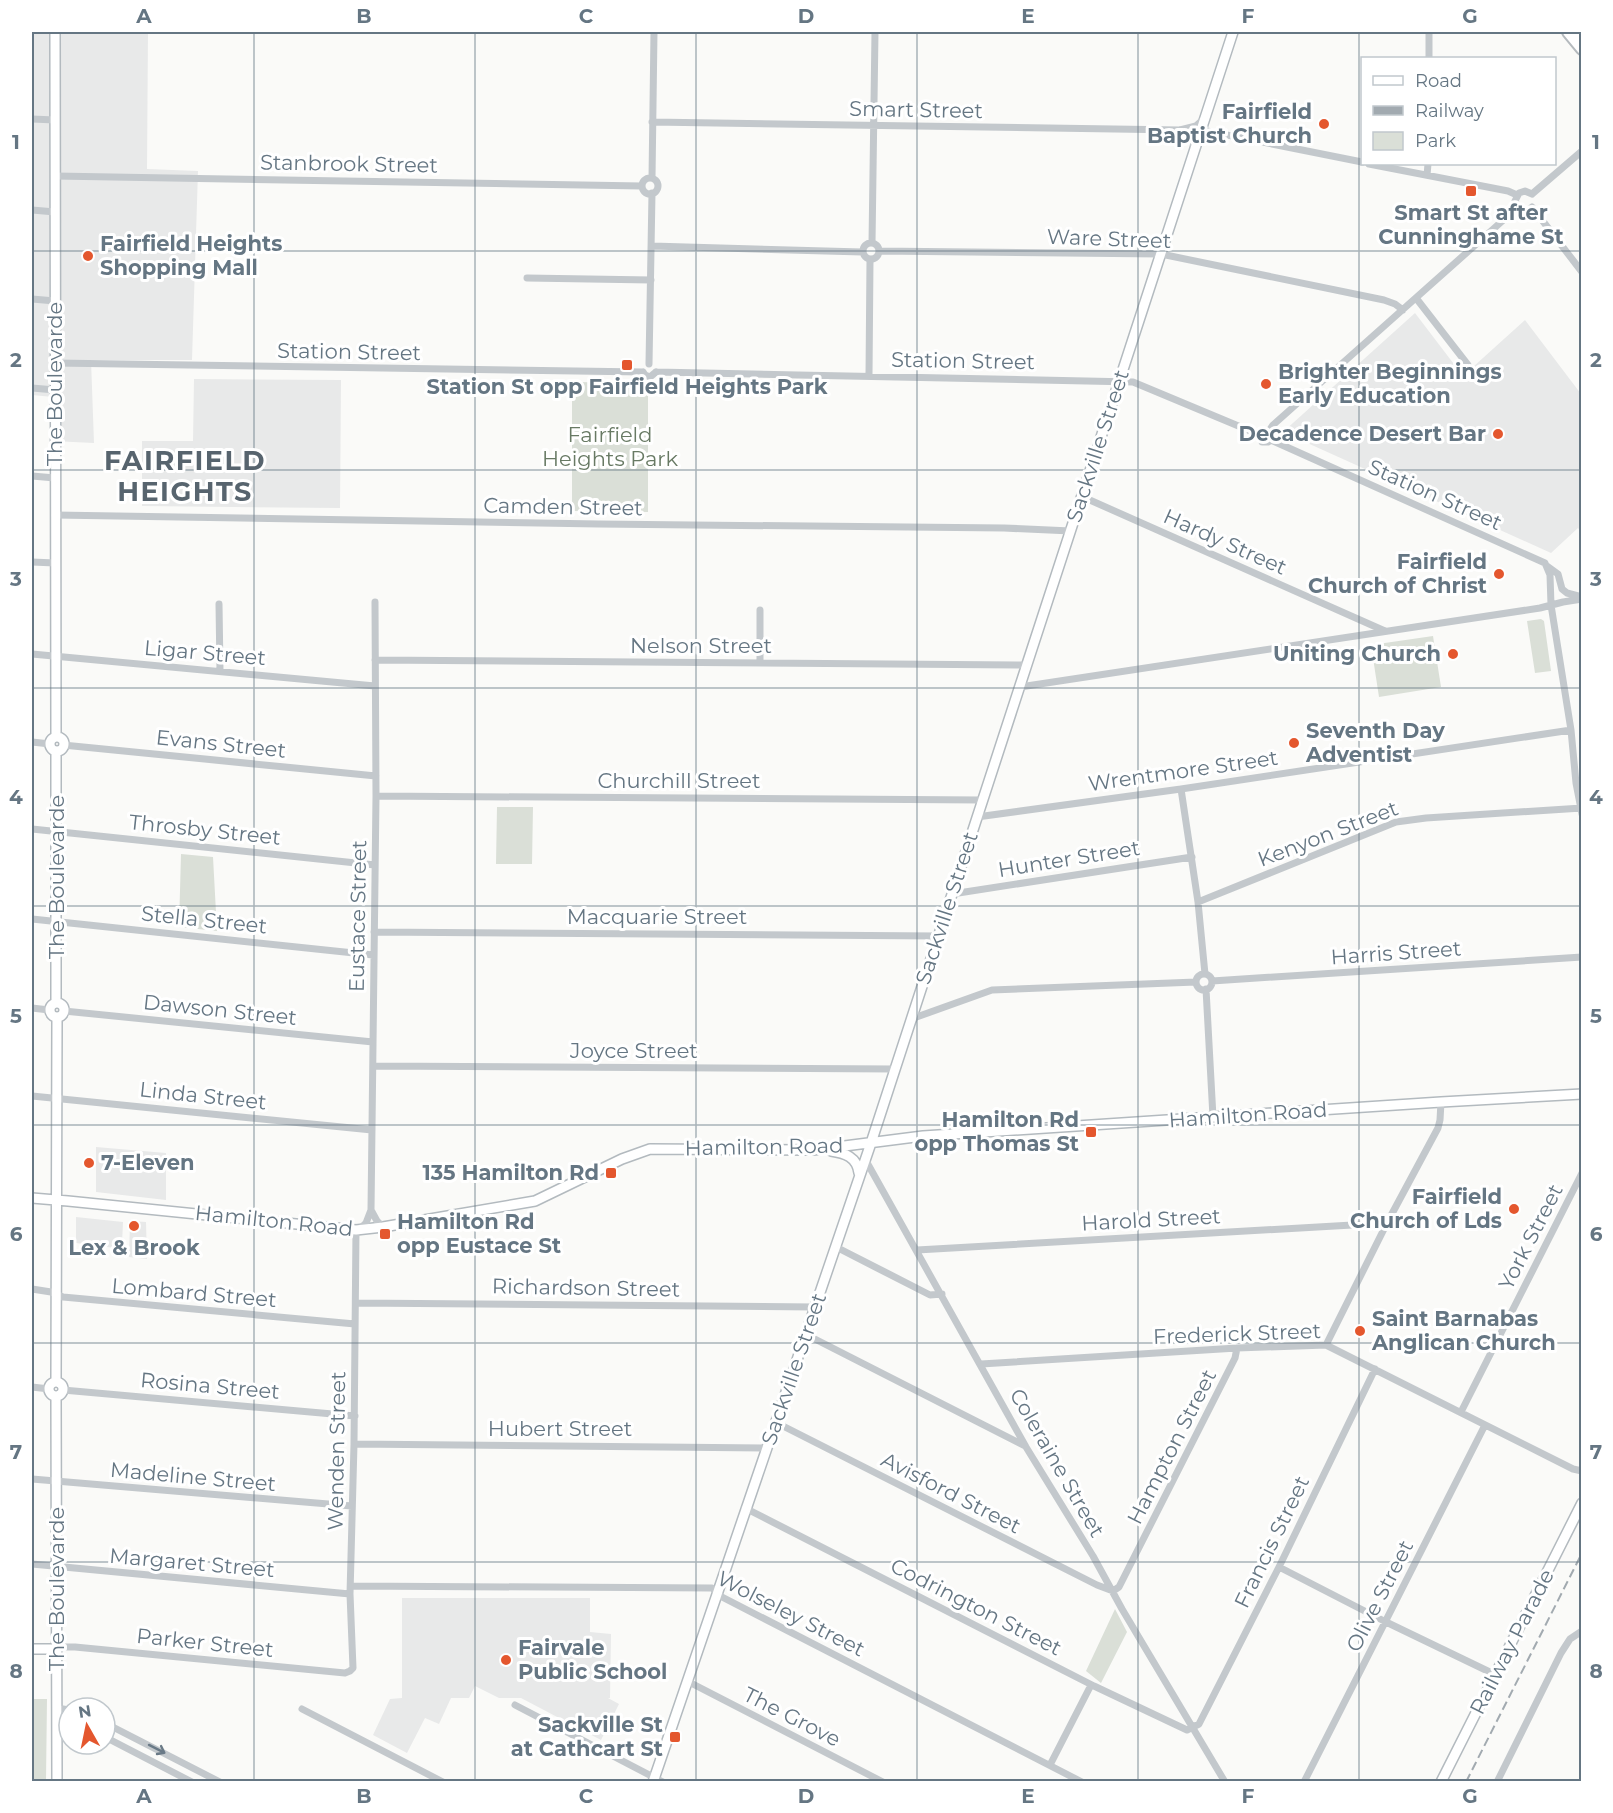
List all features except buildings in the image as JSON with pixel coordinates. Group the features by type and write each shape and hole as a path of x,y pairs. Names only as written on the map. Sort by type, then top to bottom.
{"main road":[{"name":"The Boulevarde","path":"53,1006 57,921 55,32"},
{"name":"Sackville Street","path":"656,1780 745,1508 871,1143 1233,32"},
{"path":"1568,32 1581,49"},
{"path":"53,1006 50,1014 60,1014"},
{"name":"The Boulevarde","path":"57,1696 56,1098 60,1014"},
{"name":"Hamilton Road","path":"32,1198 358,1230 535,1201 650,1149 813,1150 923,1136 1581,1094"},
{"path":"813,1150 832,1151 850,1156 857,1164 859,1176"},
{"name":"Railway Parade","path":"1442,1782 1581,1503"},
{"path":"32,1649 57,1649"},
{"name":"The Boulevarde","path":"57,1756 57,1782"}],"street":[{"path":"649,364 654,366 656,372 650,377 643,372 649,364 652,193 658,186 652,178 654,32"},
{"path":"872,243 875,32"},
{"path":"1429,32 1429,57"},
{"name":"Smart Street","path":"652,122 1180,130 1196,126 1207,114"},
{"path":"32,119 55,120"},
{"path":"1180,130 1192,137 1194,153"},
{"path":"1202,130 1361,162"},
{"path":"1532,194 1581,151"},
{"path":"1374,165 1508,191 1517,195"},
{"path":"1427,175 1428,165"},
{"name":"Stanbrook Street","path":"55,176 642,186"},
{"path":"652,178 645,180 642,186 646,192 652,193"},
{"path":"1525,191 1532,194 1535,202 1527,210 1518,207 1515,201 1517,195 1525,191"},
{"path":"1269,431 1518,207"},
{"path":"1532,207 1581,272"},
{"path":"32,210 55,212"},
{"path":"870,260 877,256 879,251 872,243"},
{"path":"862,252 865,246 872,243"},
{"path":"652,246 862,252"},
{"name":"Ware Street","path":"879,251 1161,254 1384,300 1403,310"},
{"path":"862,252 870,260"},
{"path":"869,375 870,260"},
{"path":"527,278 651,280"},
{"path":"1416,298 1468,365"},
{"path":"32,299 55,301"},
{"name":"Station Street","path":"55,363 643,372"},
{"name":"Station Street","path":"656,372 1133,382 1260,435"},
{"path":"32,388 56,390"},
{"path":"1263,431 1269,431 1272,436 1271,440 1264,443 1260,435 1263,431"},
{"name":"Station Street","path":"1271,440 1542,560 1547,566"},
{"path":"32,476 55,478"},
{"name":"Hardy Street","path":"1083,497 1386,631"},
{"name":"Camden Street","path":"55,515 1004,528 1071,531"},
{"path":"32,562 55,563"},
{"path":"1547,566 1558,574 1562,589 1581,598"},
{"path":"1547,566 1581,810"},
{"path":"1020,687 1551,605 1581,598"},
{"name":"Eustace Street","path":"371,1210 376,796 375,602"},
{"path":"219,603 220,671"},
{"path":"760,610 760,663"},
{"name":"Ligar Street","path":"32,654 375,686"},
{"name":"Nelson Street","path":"375,660 1026,665"},
{"name":"Wrentmore Street","path":"977,817 1181,789 1571,730"},
{"name":"Evans Street","path":"32,742 376,776"},
{"path":"1181,789 1198,902 1205,974"},
{"name":"Churchill Street","path":"376,796 981,800"},
{"name":"Kenyon Street","path":"1198,902 1396,822 1581,810"},
{"name":"Throsby Street","path":"32,829 375,865"},
{"name":"Hunter Street","path":"952,894 1192,857"},
{"name":"Stella Street","path":"32,919 374,955"},
{"name":"Macquarie Street","path":"374,932 939,936"},
{"name":"Harris Street","path":"1212,981 1581,957"},
{"path":"1206,990 1198,987 1196,982 1197,977 1205,974 1210,976 1212,981 1206,990 1213,1117"},
{"path":"911,1019 992,990 1196,982"},
{"path":"32,1008 53,1006"},
{"name":"Dawson Street","path":"60,1014 373,1042"},
{"name":"Joyce Street","path":"373,1066 895,1069"},
{"name":"Linda Street","path":"32,1095 372,1130"},
{"path":"1326,1345 1387,1222 1438,1128 1441,1102"},
{"name":"Coleraine Street","path":"865,1159 1026,1447 1225,1782"},
{"name":"York Street","path":"1461,1412 1581,1173"},
{"path":"371,1210 375,1219 383,1227"},
{"path":"358,1230 366,1223 371,1210"},
{"name":"Harold Street","path":"917,1250 1387,1222"},
{"name":"Wenden Street","path":"350,1671 353,1668 350,1594 358,1230"},
{"path":"836,1247 934,1296 942,1294"},
{"name":"Lombard Street","path":"32,1289 51,1292 63,1297 356,1324"},
{"name":"Richardson Street","path":"356,1303 815,1307"},
{"path":"805,1334 1026,1447"},
{"name":"Frederick Street","path":"981,1364 1238,1348 1326,1345 1581,1471"},
{"name":"Hampton Street","path":"1113,1591 1119,1587 1238,1348"},
{"name":"Francis Street","path":"1194,1727 1199,1724 1279,1567 1375,1369"},
{"name":"Rosina Street","path":"32,1387 355,1416"},
{"name":"Avisford Street","path":"775,1422 1086,1580 1113,1591"},
{"name":"Olive Street","path":"1304,1782 1485,1425"},
{"name":"Hubert Street","path":"354,1444 766,1448"},
{"name":"Frederick Street","path":"1573,1469 1581,1477"},
{"name":"Madeline Street","path":"32,1479 352,1506"},
{"name":"Codrington Street","path":"745,1508 1091,1684 1187,1730 1194,1727"},
{"name":"Margaret Street","path":"32,1564 350,1594"},
{"path":"1279,1567 1496,1675"},
{"name":"Wolseley Street","path":"351,1586 712,1588 722,1598 1082,1782"},
{"path":"1497,1782 1561,1653 1570,1639 1581,1631"},
{"name":"Parker Street","path":"57,1649 75,1647 345,1673 350,1671"},
{"name":"The Grove","path":"687,1681 883,1782"},
{"path":"1050,1765 1091,1684"},
{"path":"515,1705 656,1780"},
{"path":"302,1709 443,1782"},
{"path":"117,1729 220,1782"},
{"path":"117,1743 192,1782"}],"shaded area":[{"path":"32,32 148,32 147,169 198,171 192,360 91,360 94,443 52,441 53,397 32,395"},
{"path":"1415,313 1463,376 1525,320 1581,394 1581,532 1578,528 1551,553 1283,432"},
{"path":"194,379 341,380 340,508 142,506 142,441 193,441"},
{"path":"96,1147 166,1153 166,1200 96,1192"},
{"path":"76,1217 123,1222 122,1244 119,1248 115,1248 76,1243"},
{"path":"130,1221 146,1222 147,1259 129,1257"},
{"name":"Fairvale Public School","path":"402,1598 590,1598 590,1632 611,1634 610,1698 608,1698 619,1704 601,1740 521,1698 499,1698 475,1686 469,1698 451,1698 439,1724 425,1718 407,1753 373,1735 390,1699 402,1698"}],"green space":[{"name":"Fairfield Heights Park","path":"572,382 648,383 648,512 572,511"},
{"path":"1541,619 1544,621 1551,671 1535,673 1527,621"},
{"path":"1433,636 1441,687 1379,697 1371,645"},
{"path":"497,807 533,807 532,864 496,864"},
{"path":"181,854 213,857 217,931 179,927"},
{"path":"1115,1609 1127,1632 1101,1683 1086,1671"},
{"path":"32,1699 47,1699 46,1781 32,1781"}],"railway":[{"path":"1466,1782 1582,1553"}],"place":[{"name":"Fairfield Baptist Church","path":"1324,124"},
{"name":"Smart St after Cunninghame St","path":"1471,191"},
{"name":"Fairfield Heights Shopping Mall","path":"88,256"},
{"name":"Station St opp Fairfield Heights Park","path":"627,365"},
{"name":"Brighter Beginnings Early Education","path":"1266,384"},
{"name":"Decadence Desert Bar","path":"1498,434"},
{"name":"Fairfield Church of Christ","path":"1499,574"},
{"name":"Uniting Church","path":"1453,654"},
{"name":"Seventh Day Adventist","path":"1294,743"},
{"name":"Hamilton Rd opp Thomas St","path":"1091,1132"},
{"name":"7-Eleven","path":"89,1163"},
{"name":"135 Hamilton Rd","path":"611,1173"},
{"name":"Fairfield Church of Lds","path":"1514,1209"},
{"name":"Lex & Brook","path":"134,1226"},
{"name":"Hamilton Rd opp Eustace St","path":"385,1234"},
{"name":"Saint Barnabas Anglican Church","path":"1360,1331"},
{"name":"Fairvale Public School","path":"506,1660"},
{"name":"Sackville St at Cathcart St","path":"675,1737"}],"district":[{"name":"FAIRFIELD HEIGHTS","path":"185,476"}]}
